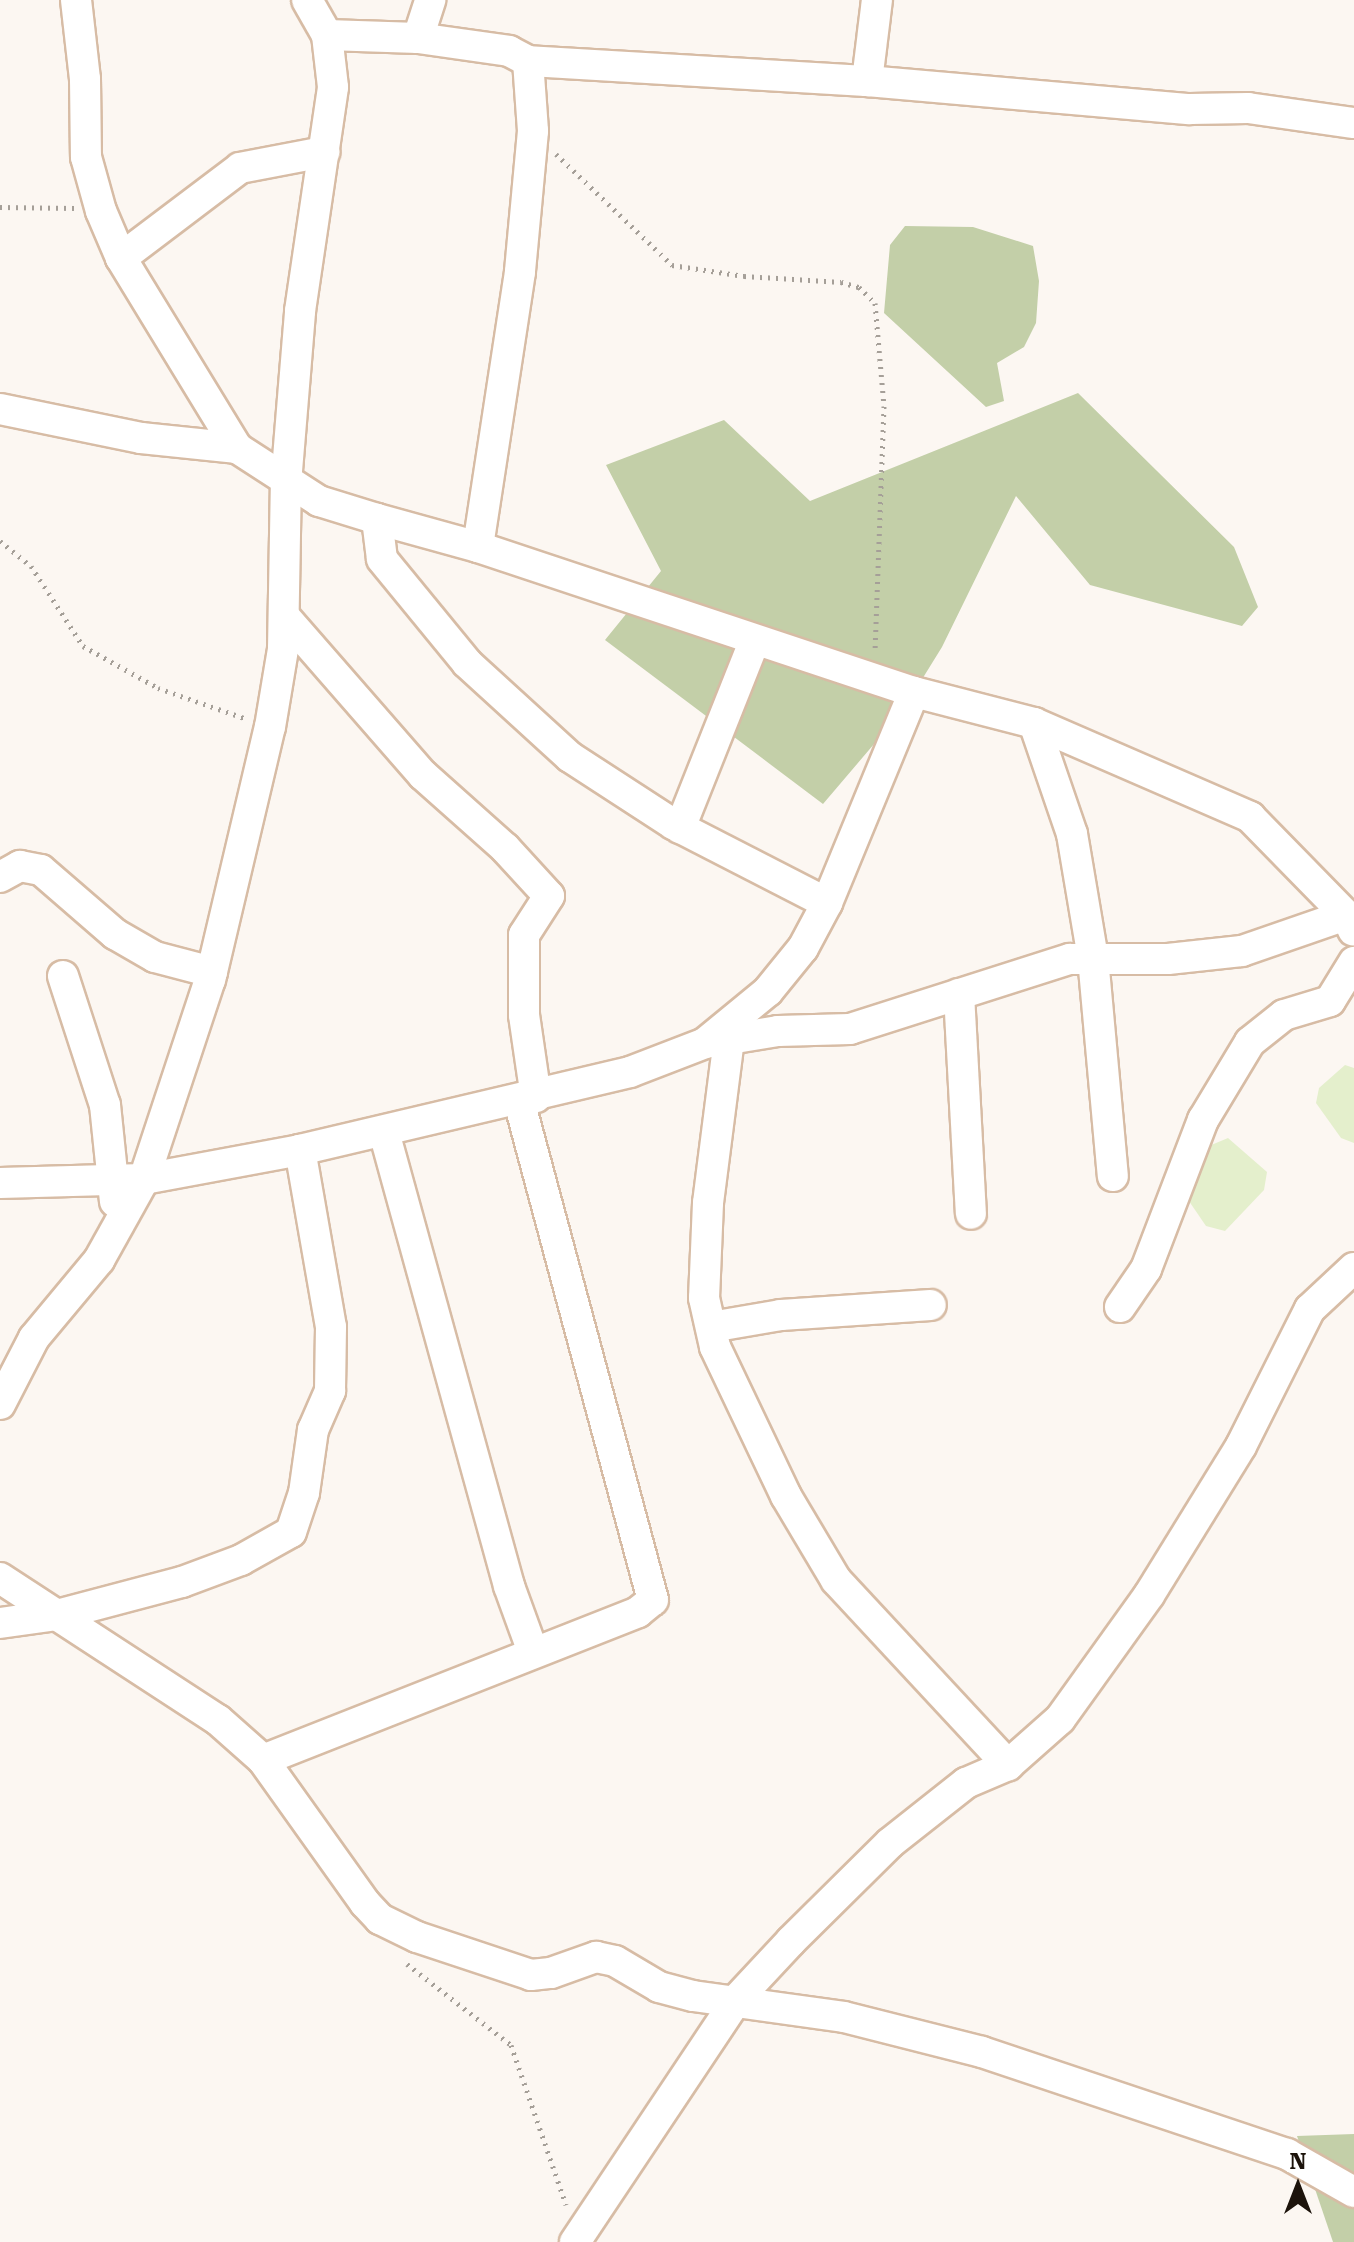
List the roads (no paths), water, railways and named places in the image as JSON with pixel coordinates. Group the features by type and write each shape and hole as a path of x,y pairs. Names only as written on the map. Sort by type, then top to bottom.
{"street":[{"path":"0,1183 144,1179 300,1150 528,1099 630,1072 717,1041 850,1029 1070,959 1168,959 1242,951 1350,924 1250,817 1034,723 914,692 478,547 335,509 286,483 237,448 121,258 101,211 86,157 85,79 76,0"},
{"path":"0,1404 34,1338 99,1260 144,1179 212,972 270,727 285,617 286,483 300,311 333,87 327,35 307,0"},
{"path":"418,38 430,0"},
{"path":"867,81 877,0"},
{"path":"327,35 418,38 509,51 528,61 867,81 1190,109 1248,108 1354,123"},
{"path":"478,547 520,272 533,131 528,61"},
{"path":"121,258 240,168 324,152"},
{"path":"0,409 141,438 237,448"},
{"path":"377,519 382,559 467,663 570,757 680,828 827,903"},
{"path":"263,1760 638,1612 653,1600 528,1099 524,935 549,896 505,848 423,775 285,617"},
{"path":"680,828 755,640"},
{"path":"914,692 827,903 803,948 768,991 717,1041 704,1298 711,1327 786,1496 836,1580 1008,1765"},
{"path":"1034,723 1072,834 1093,958 1113,1176"},
{"path":"0,877 20,866 41,870 115,934 155,957 212,972"},
{"path":"1120,1307 1146,1269 1203,1120 1250,1042 1284,1015 1330,1001 1341,992 1343,974 1354,962"},
{"path":"63,976 105,1105 118,1227"},
{"path":"959,994 971,1214"},
{"path":"384,1132 509,1586 533,1652"},
{"path":"0,1623 57,1615 182,1582 241,1560 291,1532 304,1493 313,1430 330,1391 331,1327 300,1150"},
{"path":"576,2240 737,1999 890,1843 966,1783 1008,1765 1060,1719 1141,1607 1241,1446 1310,1309 1354,1268"},
{"path":"711,1327 781,1315 931,1305"},
{"path":"0,1578 206,1711 263,1760 380,1919 531,1975 596,1957 615,1961 659,1987 904,2031 1071,2078 1165,2117 1287,2154 1354,2192"}]}
